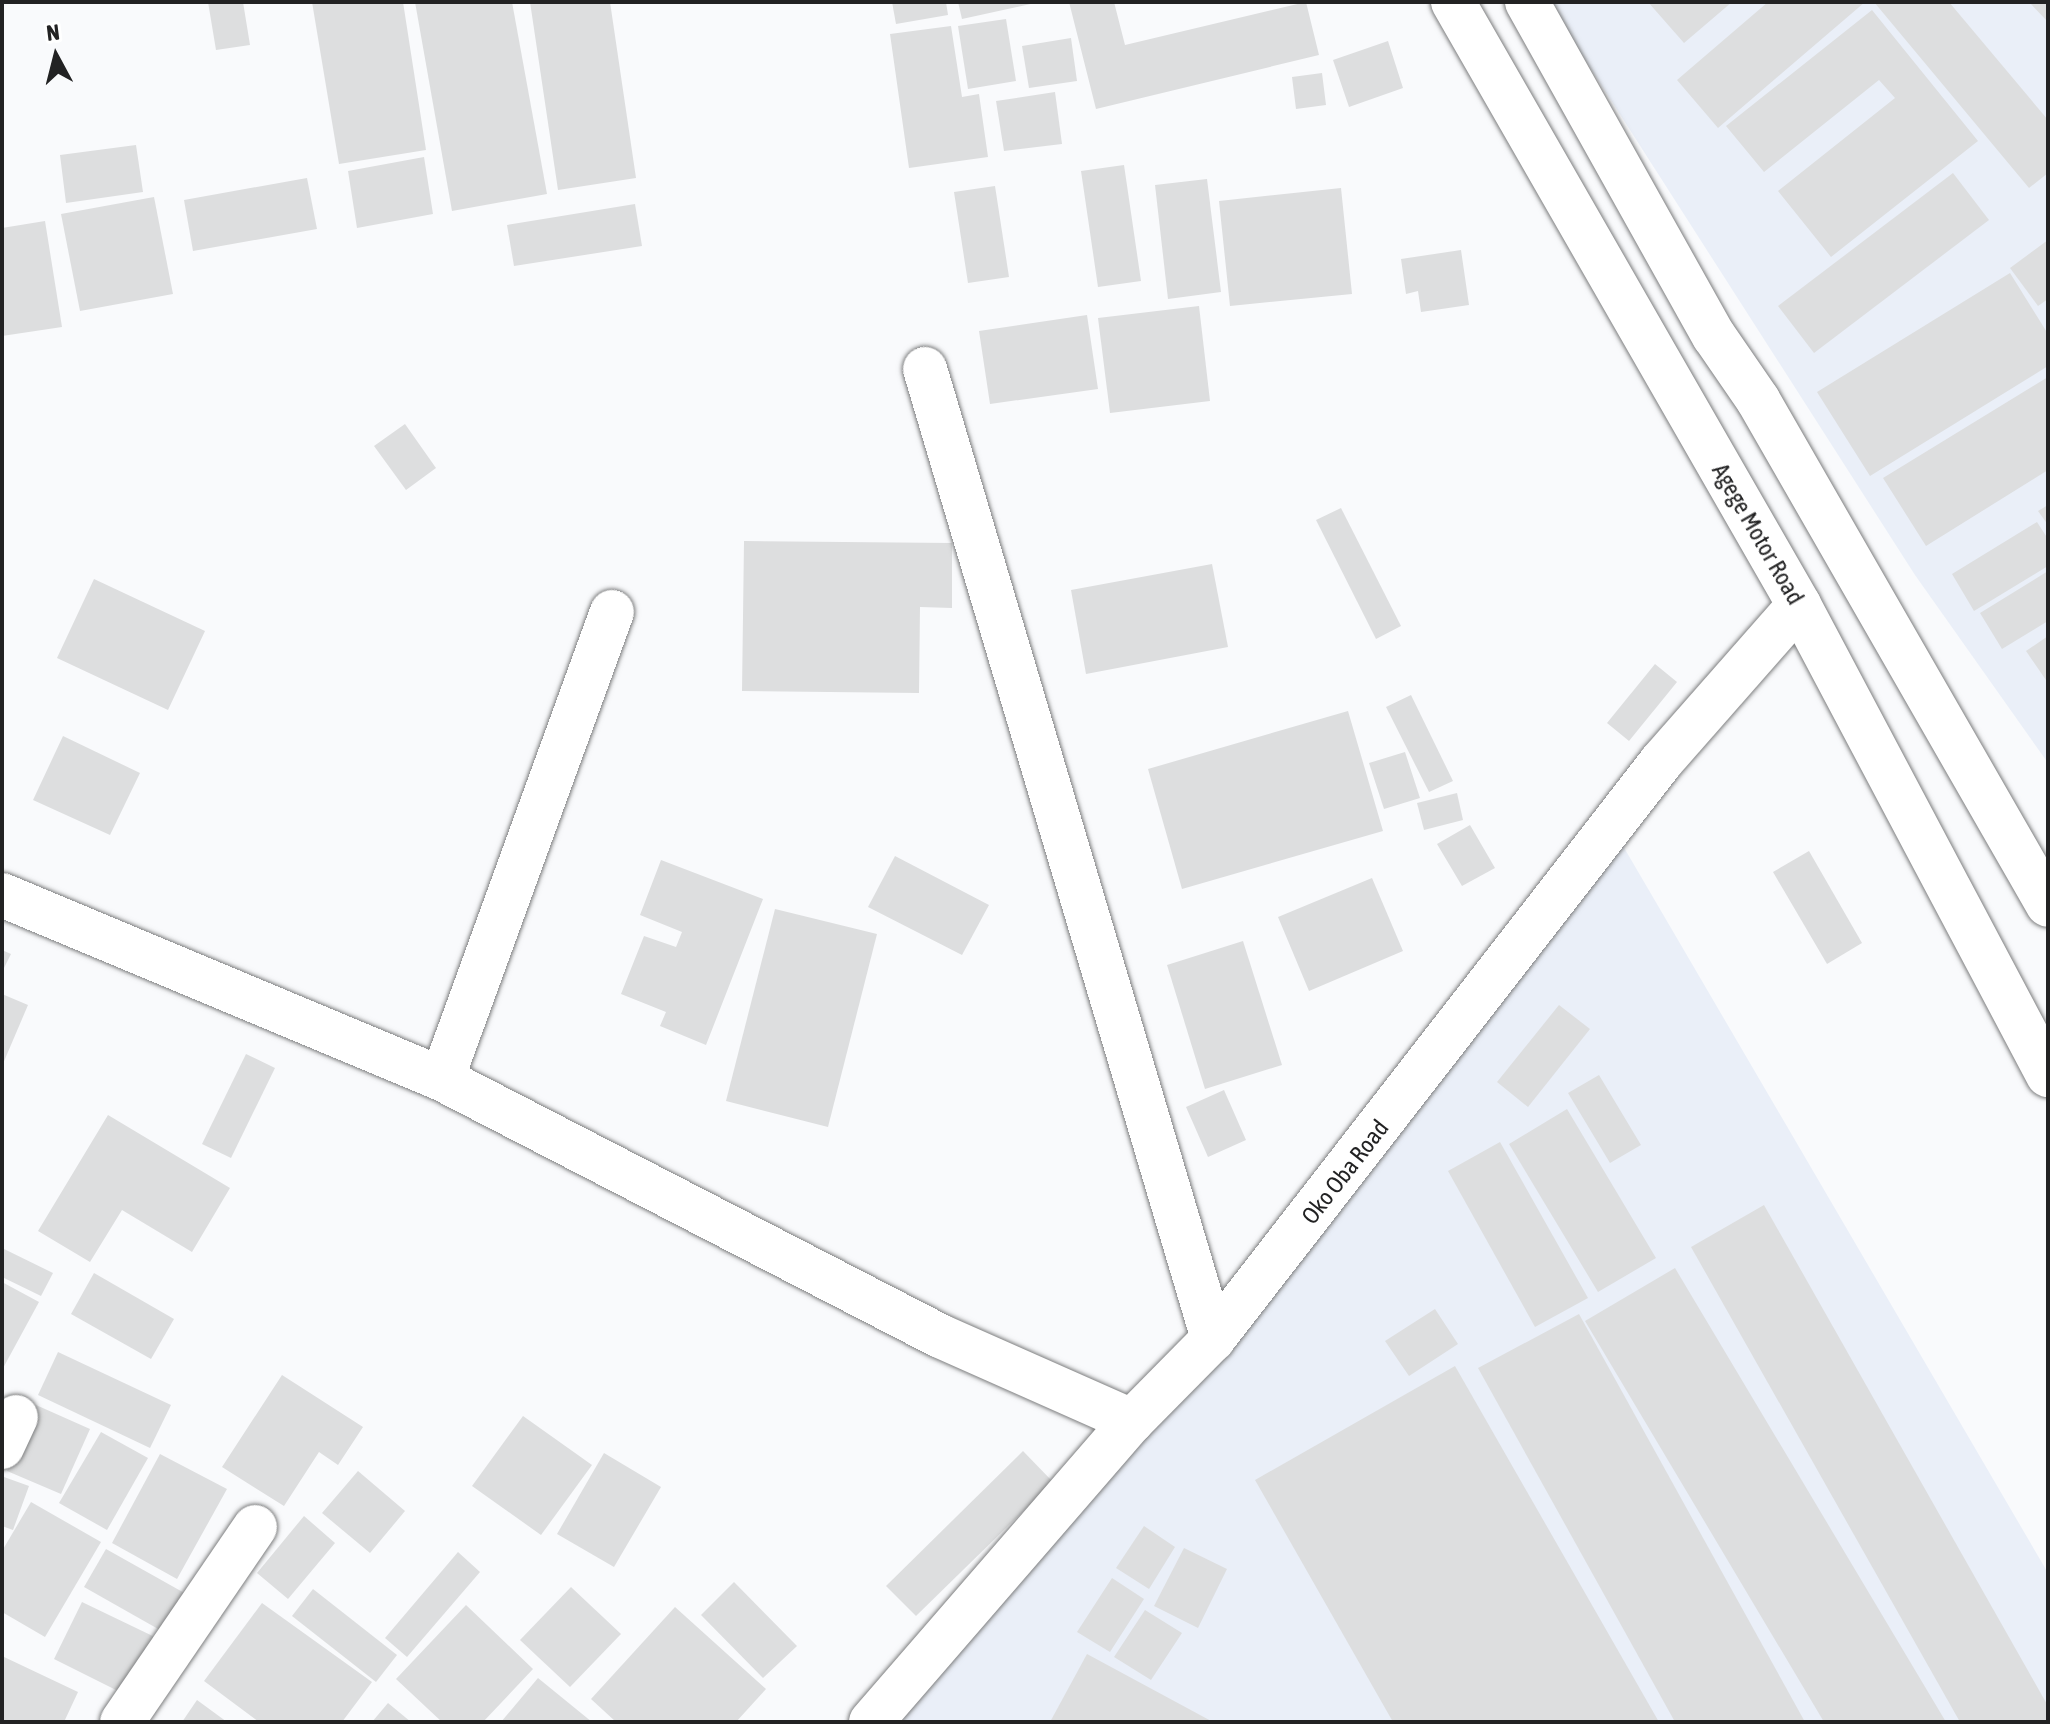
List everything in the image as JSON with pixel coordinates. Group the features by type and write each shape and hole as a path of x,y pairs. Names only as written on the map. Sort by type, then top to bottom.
{"street":[{"name":"Agege Motor Road","path":"1453,2 1799,605 2048,1075"},
{"path":"1527,2 1714,336 1758,400 2048,905"},
{"path":"925,369 1213,1339"},
{"name":"Oko Oba Road","path":"871,1722 1132,1421 1213,1339 1661,762 1799,605"},
{"path":"442,1079 612,612"},
{"path":"2,895 442,1079 940,1336 1132,1421"},
{"path":"122,1722 255,1527"}],"shaded area":[{"path":"1548,2 2048,2 2048,763 1915,575"},
{"path":"1602,810 2048,1573 2048,1722 885,1722"}],"building":[{"path":"208,2 243,2 250,45 216,50"},
{"path":"312,2 403,2 426,150 339,164"},
{"path":"415,2 512,2 547,194 452,211"},
{"path":"530,2 610,2 636,178 558,190"},
{"path":"892,2 946,2 948,15 896,24"},
{"path":"958,2 1035,2 1035,3 962,19"},
{"path":"1069,2 1114,2 1125,45 1306,2 1319,55 1096,109"},
{"path":"1648,2 1732,2 1684,43"},
{"path":"1768,2 1865,2 1718,128 1677,80"},
{"path":"1874,2 1949,2 2048,120 2048,173 2029,188"},
{"path":"2029,2 2048,2 2048,22"},
{"path":"1872,10 1978,141 1831,257 1778,191 1895,98 1879,80 1764,172 1726,126"},
{"path":"1006,19 1016,81 968,89 958,26"},
{"path":"951,26 962,97 979,94 988,157 909,168 890,34"},
{"path":"1071,38 1077,81 1029,88 1022,46"},
{"path":"1388,41 1403,88 1349,107 1333,60"},
{"path":"1322,73 1326,105 1296,109 1292,77"},
{"path":"1055,92 1062,144 1004,151 996,101"},
{"path":"136,145 143,192 66,203 60,155"},
{"path":"424,157 433,214 357,228 348,171"},
{"path":"1124,165 1141,281 1098,287 1081,171"},
{"path":"1953,173 1989,220 1814,353 1778,306"},
{"path":"307,178 317,229 193,251 184,200"},
{"path":"1207,179 1221,292 1168,299 1155,185"},
{"path":"995,186 1009,277 968,283 954,192"},
{"path":"1341,188 1352,294 1230,306 1219,201"},
{"path":"154,197 173,294 80,311 61,214"},
{"path":"635,204 642,246 514,266 507,225"},
{"path":"45,221 62,327 2,336 2,228"},
{"path":"2048,240 2048,299 2038,306 2010,268"},
{"path":"1461,250 1469,305 1421,312 1418,291 1406,294 1401,259"},
{"path":"2010,273 2048,334 2048,366 1870,476 1817,392"},
{"path":"1199,306 1210,401 1110,413 1098,318"},
{"path":"1087,315 1098,389 990,404 979,331"},
{"path":"2048,377 2048,470 1926,546 1883,478"},
{"path":"405,424 436,468 406,490 374,446"},
{"path":"2048,505 2048,525 2038,511"},
{"path":"1341,508 1401,626 1376,639 1316,520"},
{"path":"2037,522 2048,539 2048,566 1974,611 1952,574"},
{"path":"744,541 952,543 952,608 920,607 919,693 742,691"},
{"path":"1212,564 1228,647 1086,674 1071,590"},
{"path":"2048,571 2048,621 2002,649 1980,613"},
{"path":"94,579 205,631 168,710 57,658"},
{"path":"2048,636 2048,683 2026,651"},
{"path":"1655,664 1677,682 1629,741 1607,723"},
{"path":"1411,695 1453,781 1429,792 1386,707"},
{"path":"1348,711 1383,831 1182,889 1148,769"},
{"path":"63,736 140,773 110,835 33,800"},
{"path":"1405,752 1420,798 1384,809 1369,763"},
{"path":"1457,793 1463,820 1424,830 1417,803"},
{"path":"1470,825 1495,868 1462,886 1437,844"},
{"path":"1809,851 1862,943 1827,964 1773,872"},
{"path":"895,856 989,905 962,955 868,907"},
{"path":"661,860 763,899 706,1045 660,1026 666,1012 621,994 644,936 676,947 682,932 640,915"},
{"path":"1372,878 1403,951 1309,991 1278,917"},
{"path":"775,909 877,934 828,1127 726,1101"},
{"path":"1243,941 1282,1065 1205,1089 1167,965"},
{"path":"2,950 11,954 2,972"},
{"path":"2,994 28,1005 2,1066"},
{"path":"1559,1005 1590,1029 1528,1107 1497,1082"},
{"path":"246,1054 275,1068 231,1158 202,1144"},
{"path":"1599,1075 1641,1145 1610,1163 1568,1093"},
{"path":"1224,1090 1246,1140 1208,1157 1186,1107"},
{"path":"1567,1109 1656,1258 1598,1292 1509,1144"},
{"path":"108,1115 230,1188 192,1252 122,1210 90,1262 38,1231"},
{"path":"1500,1142 1588,1298 1535,1327 1448,1171"},
{"path":"1764,1205 2048,1706 2048,1722 1960,1722 1691,1247"},
{"path":"2,1248 53,1273 41,1296 2,1277"},
{"path":"1675,1268 1946,1722 1824,1722 1585,1321"},
{"path":"94,1273 174,1319 151,1359 71,1314"},
{"path":"2,1282 39,1302 2,1370"},
{"path":"1435,1309 1458,1344 1409,1376 1385,1341"},
{"path":"1579,1314 1805,1722 1675,1722 1478,1368"},
{"path":"58,1352 171,1405 150,1448 38,1395"},
{"path":"1455,1366 1659,1722 1393,1722 1255,1480"},
{"path":"282,1375 363,1427 338,1465 319,1452 284,1506 222,1467"},
{"path":"36,1405 90,1429 61,1494 7,1471"},
{"path":"523,1416 592,1465 541,1535 472,1486"},
{"path":"101,1432 148,1458 107,1530 59,1503"},
{"path":"1023,1451 1053,1482 916,1616 886,1586"},
{"path":"604,1453 661,1487 614,1567 557,1534"},
{"path":"160,1454 227,1489 177,1579 112,1543"},
{"path":"358,1471 405,1511 370,1553 322,1513"},
{"path":"4,1477 29,1486 13,1530 2,1526"},
{"path":"31,1502 101,1542 45,1637 2,1612 2,1551"},
{"path":"304,1516 335,1543 288,1599 257,1573"},
{"path":"1144,1526 1175,1547 1149,1589 1116,1568"},
{"path":"1184,1548 1227,1569 1198,1628 1154,1606"},
{"path":"106,1549 188,1595 167,1634 84,1587"},
{"path":"458,1552 480,1572 407,1657 385,1638"},
{"path":"1112,1578 1144,1599 1110,1652 1077,1632"},
{"path":"734,1582 797,1646 763,1678 701,1615"},
{"path":"571,1587 621,1634 570,1687 520,1640"},
{"path":"313,1589 397,1655 376,1682 292,1616"},
{"path":"82,1602 161,1640 132,1698 54,1659"},
{"path":"262,1603 372,1682 342,1722 259,1722 204,1681"},
{"path":"466,1605 533,1669 483,1722 442,1722 396,1679"},
{"path":"675,1607 766,1689 736,1722 616,1722 591,1699"},
{"path":"1145,1610 1182,1633 1151,1680 1114,1657"},
{"path":"1087,1654 1213,1722 1050,1722"},
{"path":"2,1656 78,1692 64,1722 2,1722"},
{"path":"538,1678 592,1722 501,1722"},
{"path":"197,1700 227,1722 182,1722"},
{"path":"388,1703 411,1722 372,1722"}]}
